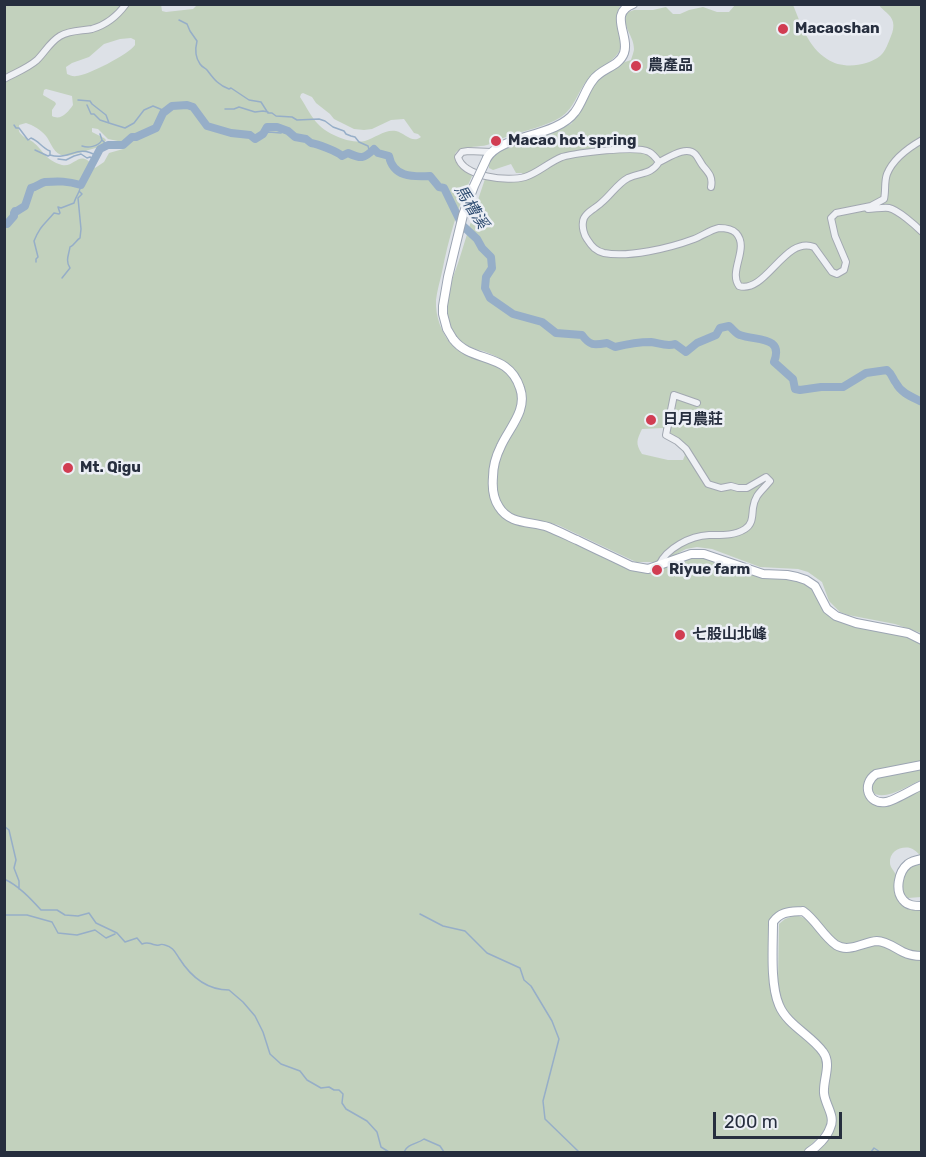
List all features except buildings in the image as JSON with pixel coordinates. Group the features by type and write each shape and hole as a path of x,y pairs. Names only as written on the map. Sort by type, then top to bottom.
{"main road":[{"path":"633,4 626,8 620,16 625,45 620,60 592,80 576,111 565,123 502,146 489,155 462,215 444,299 443,314 447,329 456,343 467,351 502,364 514,374 522,395 520,411 501,446 493,467 495,501 503,513 514,520 548,527 631,566 648,569 691,554 704,554 763,574 797,577 815,586 827,609 836,616 856,623 908,633 921,639"},
{"path":"921,765 876,774 867,789 874,800 885,802 892,801 921,785"},
{"path":"921,859 906,866 900,875 899,886 903,900 909,905 921,906"},
{"path":"809,1152 831,1127 831,1113 824,1092 827,1065 824,1052 786,1016 775,995 773,922 783,913 803,911 834,944 844,948 876,941 904,953 921,956"}],"street":[{"path":"4,79 37,60 60,36 104,24 126,4"},
{"path":"711,187 709,172 694,153 689,150 683,151 659,162 655,169 621,183 586,215 582,224 585,236 595,249 613,255 670,246 716,229 728,229 737,234 739,239 735,278 739,286 750,287 790,251 805,245 814,247 832,272 837,274 844,270 846,262 835,236 831,218 836,213 871,207 884,199 886,175 902,154 921,140"},
{"path":"489,155 468,151 462,152 458,157 462,165 475,172 488,177 511,179 528,176 562,157 612,149 644,150 651,153 659,162"},
{"path":"860,209 888,207 912,222 921,232"},
{"path":"659,565 676,546 691,538 706,535 725,536 744,530 752,519 753,506 758,493 770,481 766,477 747,488 731,486 721,488 708,484 687,449 666,435 674,395 697,403"}],"green space":[{"path":"161,4 162,11 166,12 193,9 198,4 621,5 617,15 620,49 612,60 590,77 566,113 542,126 456,153 457,163 472,176 447,248 436,297 438,319 449,342 455,348 500,368 512,379 516,387 519,406 490,473 502,516 547,529 635,570 686,557 704,556 797,579 813,587 831,616 904,635 921,643 921,761 874,772 869,775 864,784 866,799 877,804 921,786 921,856 916,851 903,848 893,853 890,863 897,878 898,895 921,908 921,952 904,949 889,942 839,944 794,908 784,909 773,917 776,1005 821,1052 823,1057 829,1120 825,1130 804,1152 5,1152 4,5","holes":["131,38 135,40 135,45 117,59 98,69 75,76 67,74 66,67 72,63 89,57 104,44","44,90 72,96 73,105 61,117 52,116 52,110 56,104 43,95","301,94 312,97 334,119 354,129 372,129 391,120 404,119 414,133 421,137 412,139 392,131 359,142 340,138 322,128 315,121 300,97","26,123 37,128 46,136 55,151 65,156 102,146 106,140 92,132 92,128 98,129 108,139 123,142 126,145 123,149 109,153 104,162 95,168 85,159 62,165 48,158 33,142 22,135 19,125"]},
{"path":"735,5 793,5 806,35 820,54 839,64 854,65 874,60 882,54 888,44 893,31 893,22 879,5 921,5 921,633 895,624 840,612 829,601 822,582 808,572 798,569 760,567 712,549 697,547 654,562 636,562 558,525 514,515 499,502 496,494 498,466 522,416 525,402 524,389 517,373 502,359 470,347 460,340 452,330 447,312 450,288 485,179 523,175 516,173 511,164 493,170 489,168 489,161 496,154 516,144 571,124 596,79 616,65 631,60 634,49 626,23 626,13 666,7 673,14 703,7 717,12 729,12","holes":["663,428 666,438 682,449 685,455 683,460 668,460 642,454 638,447 642,429"]},
{"path":"921,766 921,780 889,794 877,795 872,792 874,778"},
{"path":"921,861 921,897 908,898 902,888 906,868"},
{"path":"796,915 810,920 837,949 879,944 921,958 921,1152 812,1152 829,1134 822,1045 788,1013 780,998 778,982 779,924"}],"waterway":[{"path":"179,20 187,24 197,41 196,53 200,64 222,86 231,88 249,100 261,102 268,113 276,116 292,117 297,120 325,121 368,146 370,153"},
{"path":"78,100 90,101 106,115 109,123 125,128 134,123 144,110 153,106 165,111"},
{"path":"87,105 91,114 109,123"},
{"name":"馬槽溪","path":"4,224 7,224 14,216 15,211 25,206 31,188 50,182 81,185 100,149 108,145 123,145 132,137 156,128 163,113 172,106 187,105 193,107 207,126 231,133 250,135 255,139 263,134 267,127 277,127 342,156 348,153 362,157 374,149 378,153 389,156 391,163 399,172 410,176 430,176 439,187 444,188 462,225 491,257 492,268 486,277 485,288 490,298 513,314 542,322 556,333 582,335 593,344 607,343 615,347 646,342 675,344 686,352 697,343 716,335 720,328 729,326 739,334 772,344 776,354 774,362 793,379 795,389 843,387 866,373 887,370 901,389 922,402"},
{"path":"225,109 239,107 255,112 268,112"},
{"path":"14,125 28,140 34,139 50,151 50,155 63,156 84,151 97,156"},
{"path":"263,134 281,133 284,130"},
{"path":"100,134 102,140"},
{"path":"82,146 93,146 102,140 107,145"},
{"path":"35,150 50,155"},
{"path":"58,159 66,160 81,154 95,160"},
{"path":"36,262 38,257 34,241 38,232 54,213 60,213 58,207 74,203 81,185"},
{"path":"62,278 70,268 68,260 70,247 80,238 78,198 82,194 80,192"},
{"path":"4,826 9,830 16,860 14,868 19,881 19,889"},
{"path":"4,879 29,897 41,910 57,910 65,915 78,916 89,913 96,923 117,933 125,942 137,938 142,944 163,944 170,947 200,981 214,988 229,990 243,1002 255,1016 270,1054 281,1064 300,1071 307,1080 321,1088 329,1087 339,1090 343,1094 342,1103 346,1109 367,1121 377,1132 381,1147 389,1152"},
{"path":"420,914 443,926 465,931 487,953 520,968 524,980 531,986 552,1021 559,1039 543,1101 545,1119 579,1152"},
{"path":"4,915 27,915 52,922 58,933 77,935 95,930 106,938 115,934"},
{"path":"404,1152 405,1149 424,1139 440,1146 444,1152"},
{"path":"871,1152 874,1148 880,1152"}],"place":[{"name":"Macaoshan","path":"783,29"},
{"name":"農產品","path":"636,66"},
{"name":"Macao hot spring","path":"496,141"},
{"name":"日月農莊","path":"651,420"},
{"name":"Mt. Qigu","path":"68,468"},
{"name":"Riyue farm","path":"657,570"},
{"name":"七股山北峰","path":"680,635"}]}
